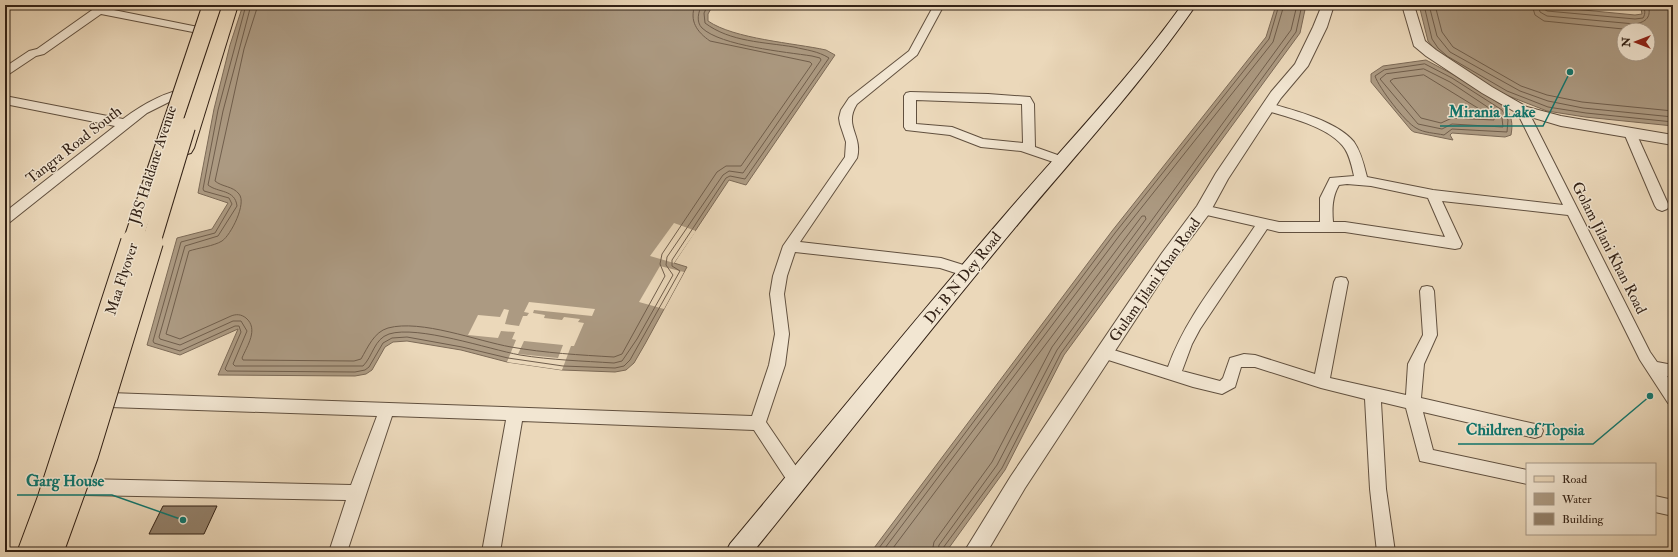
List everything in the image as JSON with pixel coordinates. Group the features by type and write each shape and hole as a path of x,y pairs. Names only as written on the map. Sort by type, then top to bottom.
{"main road":[{"name":"JBS Haldane Avenue","path":"21,552 76,400 176,94 207,5"},
{"name":"Maa Flyover","path":"30,552 49,501 160,159 212,5"},
{"name":"Maa Flyover","path":"51,552 86,455 224,5"},
{"name":"JBS Haldane Avenue","path":"60,552 84,487 202,90 230,5"},
{"name":"Dr. B N Dey Road","path":"738,552 968,272 1120,94 1162,43 1189,5"}],"street":[{"path":"758,423 777,365 782,334 777,294 780,276 790,246 851,158 854,145 845,123 844,116 853,101 913,53 939,5"},
{"name":"Gulam Jilani Khan Road","path":"975,552 1018,482 1168,257 1203,210 1221,178 1276,95 1301,66 1320,27 1328,5"},
{"path":"1408,5 1419,42 1431,53 1487,90 1522,110 1561,121 1673,140"},
{"path":"5,72 33,53 40,52 99,10 198,30"},
{"name":"Tangra Road South","path":"5,219 143,110 176,94 202,90"},
{"path":"1029,149 1028,104 1026,100 910,96 910,127 952,131 981,143 1022,147 1062,161"},
{"path":"5,100 126,124"},
{"path":"1268,107 1321,125 1338,135 1348,144 1354,155 1361,180"},
{"name":"Golam Jilani Khan Road","path":"1522,110 1644,356 1654,368 1673,398"},
{"path":"1630,133 1662,206"},
{"path":"1327,227 1326,202 1329,190 1335,181 1344,180 1361,180 1433,195 1572,211"},
{"path":"1203,210 1279,227 1345,227 1455,244 1433,195"},
{"path":"1173,375 1186,340 1263,224"},
{"path":"790,246 941,264 968,272"},
{"path":"1321,382 1341,282"},
{"path":"1427,291 1430,335 1416,364 1413,403 1426,456 1526,477"},
{"path":"1104,353 1193,381 1222,388 1230,382 1235,362 1244,360 1255,361 1321,382 1535,431"},
{"path":"1654,368 1673,371"},
{"path":"1373,394 1378,489 1386,552"},
{"path":"110,400 758,423"},
{"path":"338,552 387,409"},
{"path":"492,552 515,414"},
{"path":"758,423 796,480"},
{"path":"84,487 357,493"},
{"path":"1656,504 1673,508"}],"water":[{"path":"243,5 713,5 708,14 708,21 719,27 765,40 826,50 835,55 746,185 729,180 674,263 687,267 634,363 626,370 615,372 562,370 507,362 461,350 407,341 393,342 385,347 372,370 366,374 355,376 218,375 238,329 180,355 147,345 177,238 212,229 228,203 198,193 214,109 230,45"},
{"path":"1276,5 1306,5 1300,33 1064,355 1005,470 946,552 871,552 1112,231 1266,37"},
{"path":"1419,5 1532,5 1635,15 1642,14 1641,9 1636,5 1673,5 1673,126 1585,117 1547,111 1506,95 1478,80 1435,50 1428,41"},
{"path":"1426,60 1454,75 1505,107 1511,120 1511,135 1505,137 1452,133 1450,135 1453,140 1414,132 1411,130 1371,82 1371,74 1383,66"}],"pier":[{"path":"674,223 696,231 674,263 650,256"},
{"path":"660,266 684,272 664,309 639,302"},
{"path":"529,302 595,309 592,316 534,310 533,313 545,315 544,318 562,320 564,317 580,319 578,322 584,323 574,346 571,346 562,370 507,362 516,340 512,339 515,332 501,331 498,338 468,335 478,315 500,317 504,309 509,310 505,324 519,326 523,316 527,316 529,313 524,312","holes":["524,341 563,345 558,358 518,354"]}],"building":[{"path":"163,506 217,506 204,534 149,534"}],"place":[{"name":"Mirania Lake","path":"1570,72"},
{"name":"Children of Topsia","path":"1650,396"},
{"name":"Garg House","path":"183,520"}]}
